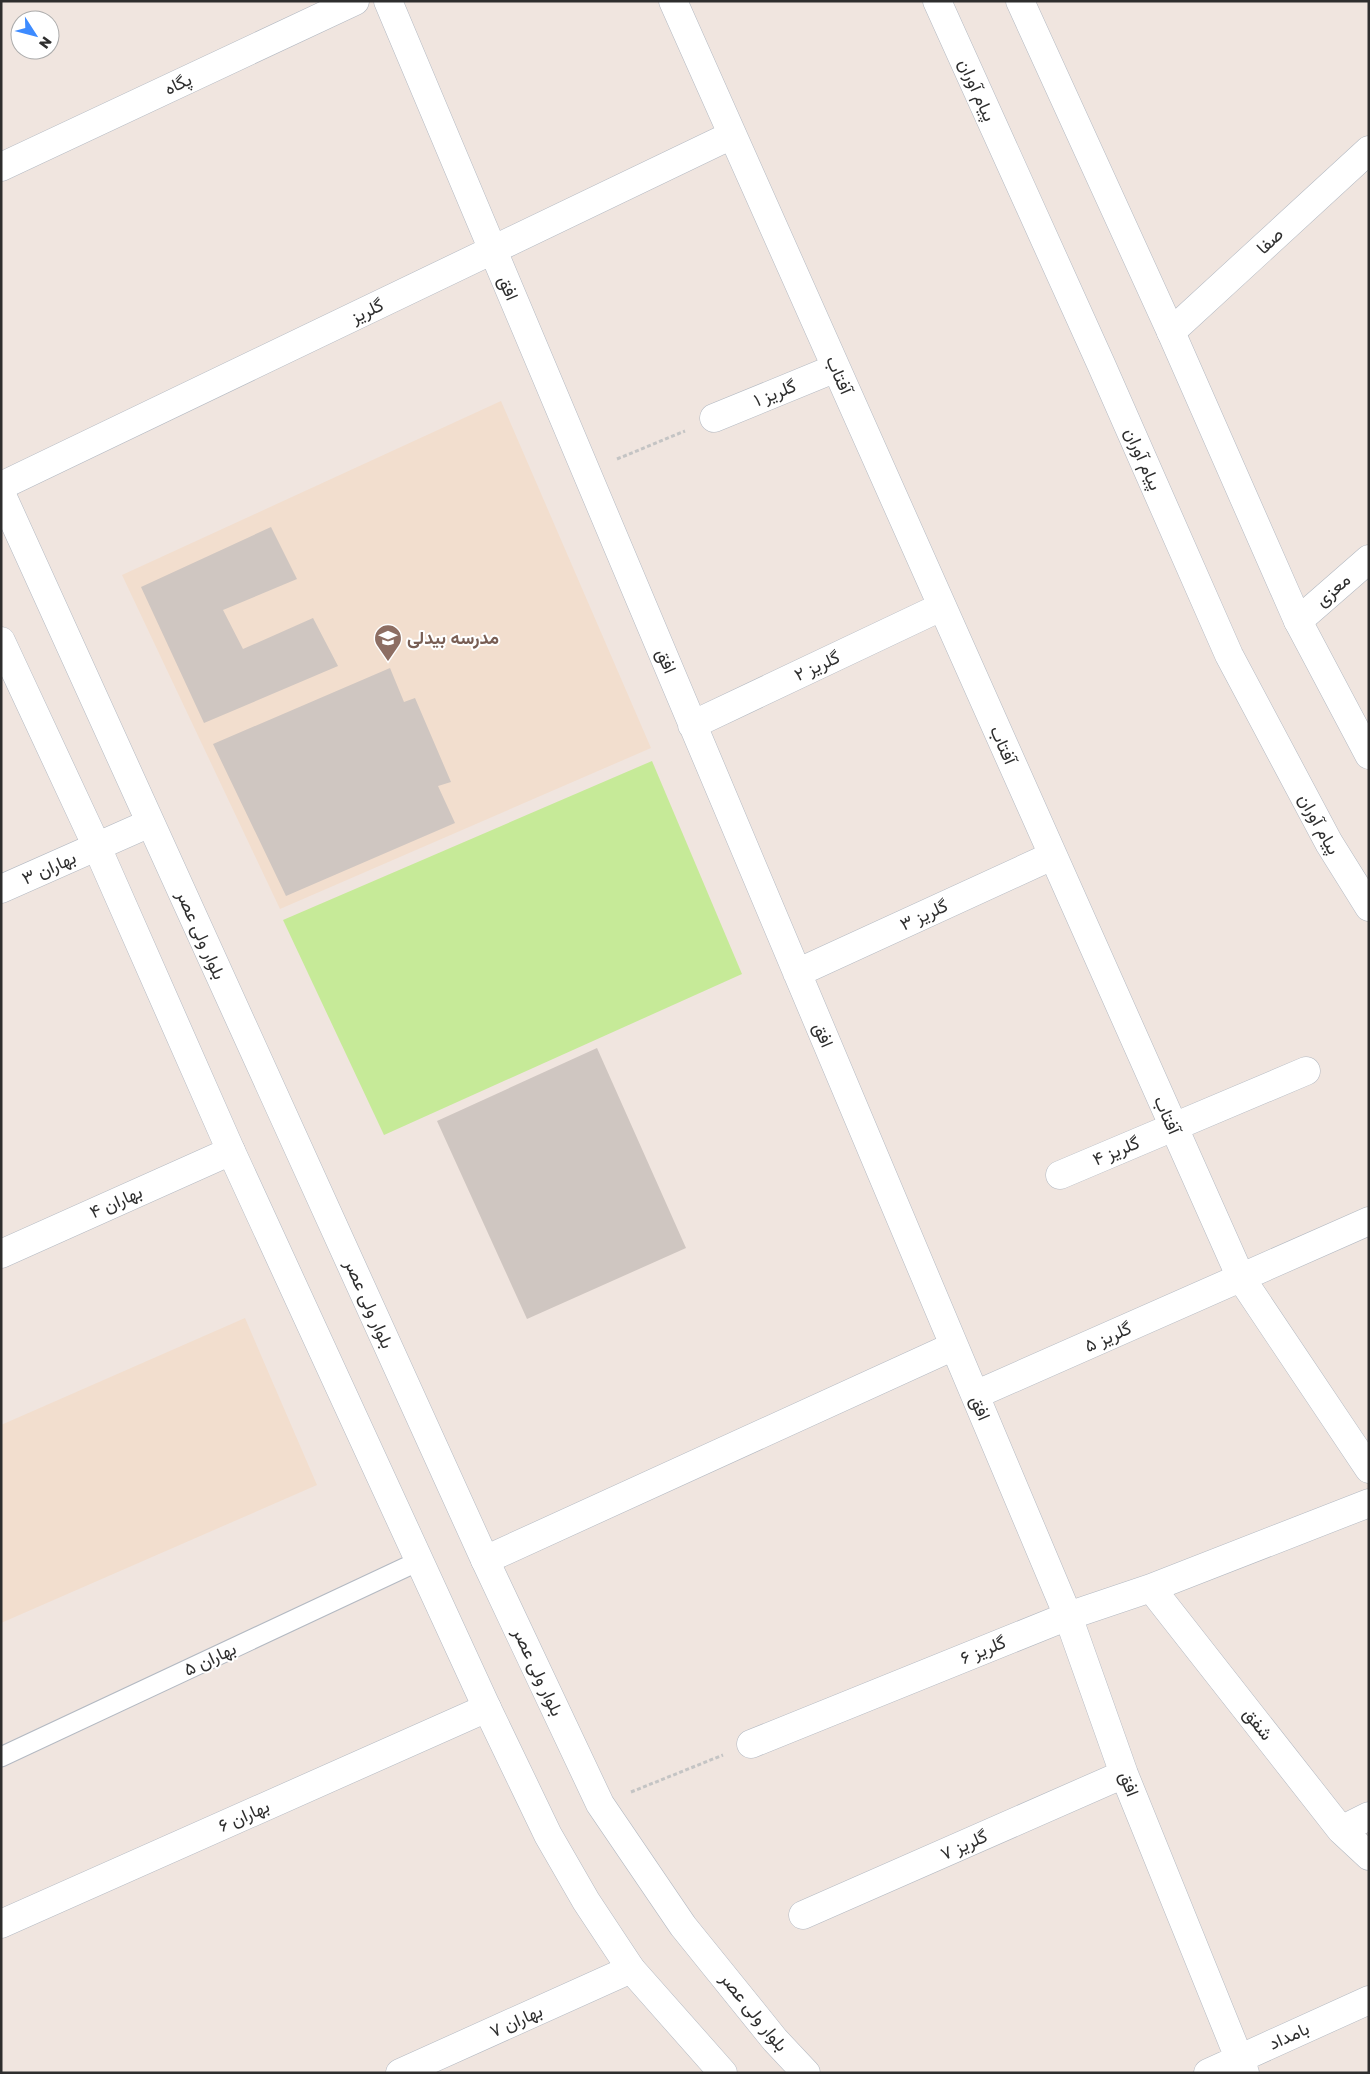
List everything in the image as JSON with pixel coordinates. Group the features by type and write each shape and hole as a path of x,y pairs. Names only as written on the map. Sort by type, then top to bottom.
{"street":[{"name":"پگاه","path":"1,167 355,1"},
{"name":"افق","path":"388,1 1068,1616 1124,1774 1242,2066"},
{"name":"آفتاب","path":"673,1 1172,1128 1241,1278 1369,1469"},
{"name":"پیام آوران","path":"937,1 1102,364 1229,655 1329,844 1369,907"},
{"path":"1020,1 1171,332 1298,621 1369,755"},
{"name":"گلریز","path":"1,486 732,135"},
{"name":"صفا","path":"1171,332 1369,150"},
{"name":"گلریز ۱","path":"714,418 836,368"},
{"name":"بلوار ولی عصر","path":"1,493 485,1560 600,1804 684,1926 775,2040 806,2073"},
{"name":"معزی","path":"1298,621 1369,559"},
{"name":"گلریز ۲","path":"692,725 941,607"},
{"path":"1,641 97,846 231,1151 486,1708 548,1835 586,1901 631,1969 723,2073"},
{"name":"بهاران ۳","path":"1,889 150,823"},
{"name":"گلریز ۳","path":"797,973 1052,856"},
{"name":"گلریز ۴","path":"1060,1175 1306,1071"},
{"name":"بهاران ۴","path":"1,1254 231,1151"},
{"name":"گلریز ۵","path":"975,1395 1369,1221"},
{"path":"485,1560 954,1346"},
{"name":"گلریز ۶","path":"751,1744 1068,1616 1152,1588 1369,1503"},
{"name":"شفق","path":"1152,1588 1341,1830 1369,1856"},
{"name":"بهاران ۶","path":"1,1924 486,1708"},
{"name":"گلریز ۷","path":"803,1915 1124,1774"},
{"path":"1341,1830 1369,1816"},
{"name":"بهاران ۷","path":"400,2073 631,1969"},
{"name":"بامداد","path":"1208,2073 1242,2066 1369,2000"}],"lane":[{"name":"بهاران ۵","path":"1,1757 419,1561"}],"path":[{"path":"586,472 714,418"},
{"path":"600,1804 751,1744"}],"shaded area":[{"name":"مدرسه بیدلی","path":"501,401 651,748 280,909 122,575"},
{"path":"245,1318 317,1485 1,1623 1,1425"}],"green space":[{"path":"652,761 742,974 384,1135 283,920"}],"building":[{"path":"271,527 297,579 223,610 243,649 313,618 338,666 204,723 141,587"},
{"path":"390,668 404,702 415,698 451,782 438,786 455,823 286,896 213,744"},
{"path":"597,1048 686,1248 527,1319 437,1121"}],"place":[{"name":"مدرسه بیدلی","path":"388,662"}]}
